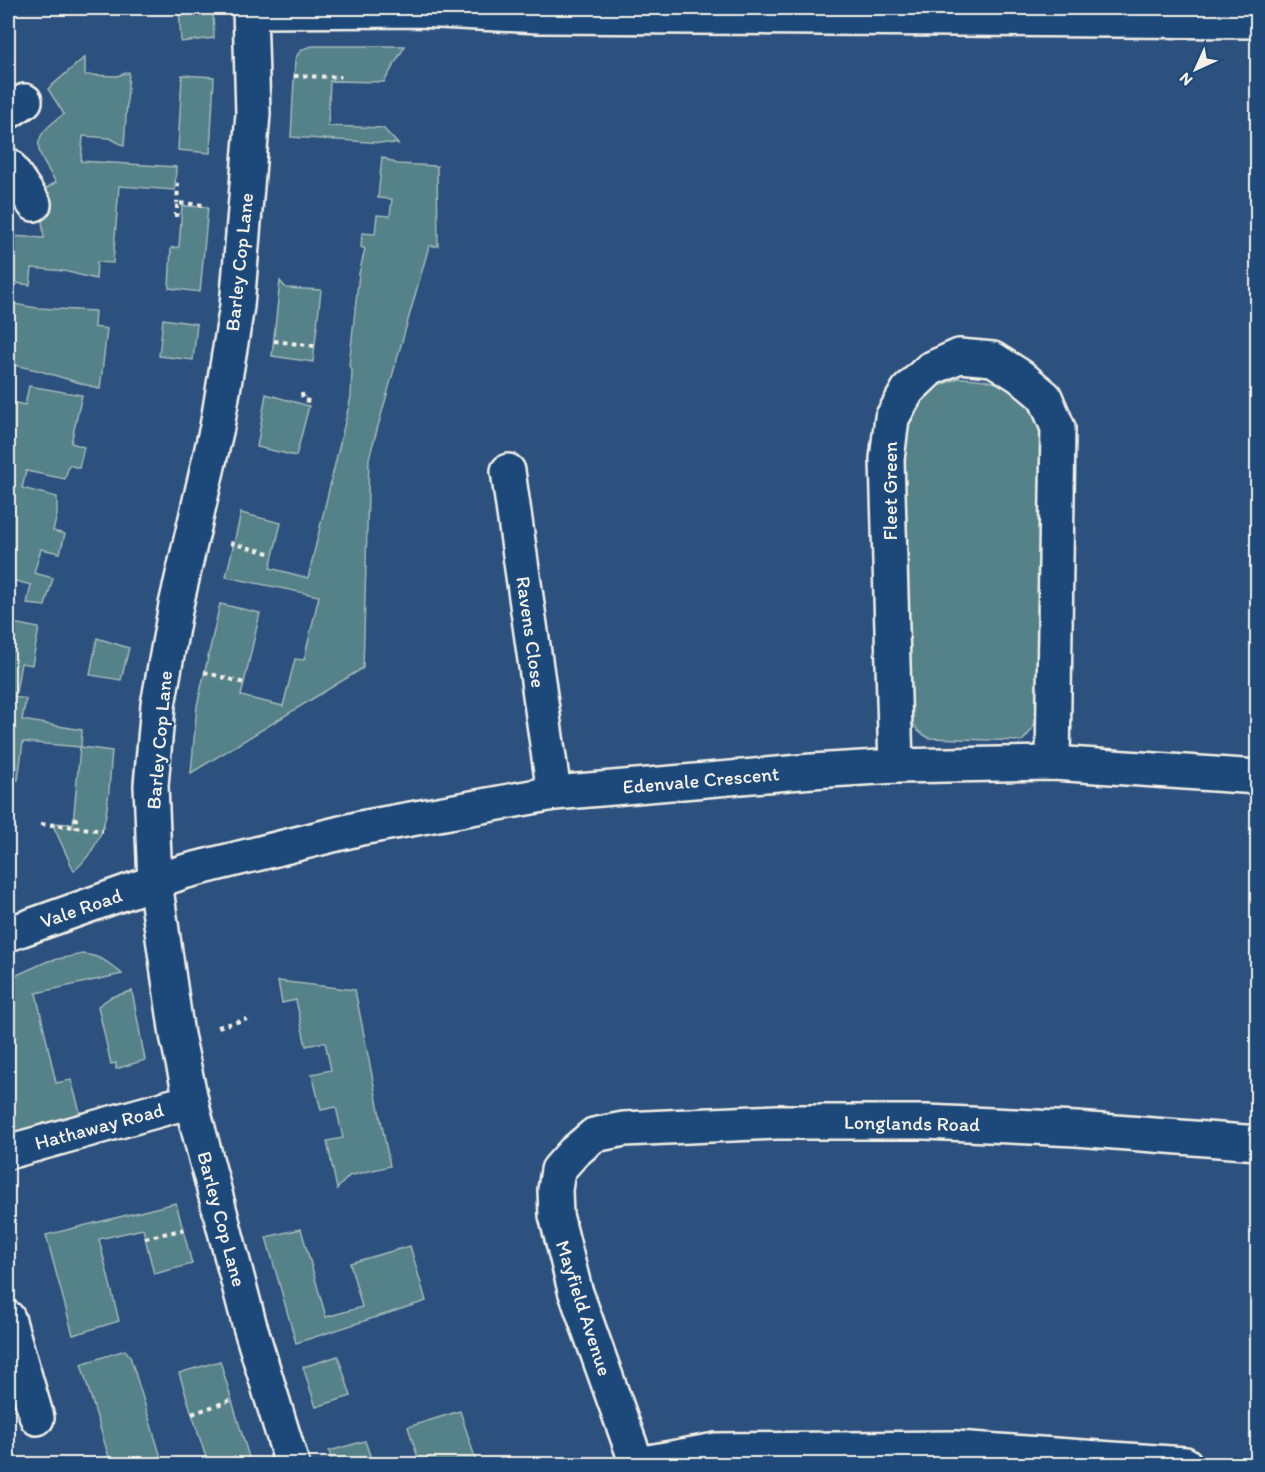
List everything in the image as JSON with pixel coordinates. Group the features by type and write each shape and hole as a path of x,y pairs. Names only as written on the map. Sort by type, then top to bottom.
{"street":[{"path":"250,9 419,10 539,16 781,12 1252,17"},
{"name":"Barley Cop Lane","path":"250,9 253,114 237,306 217,427 176,605 158,705 151,785 155,882 177,1035 191,1101 249,1323 292,1464"},
{"path":"11,171 34,204"},
{"name":"Fleet Green","path":"896,766 887,459 892,418 908,390 930,369 959,356 993,359 1020,376 1045,397 1058,428 1053,763"},
{"name":"Ravens Close","path":"508,471 554,793"},
{"name":"Edenvale Crescent","path":"155,882 183,872 361,828 554,793 896,766 1053,763 1257,777"},
{"name":"Vale Road","path":"8,934 155,882"},
{"name":"Hathaway Road","path":"8,1152 191,1101"},
{"name":"Longlands Road","path":"573,1153 594,1136 624,1129 777,1122 938,1122 1076,1129 1257,1143"},
{"name":"Mayfield Avenue","path":"573,1153 558,1170 555,1190 556,1215 575,1290 638,1464"},
{"path":"8,1318 37,1418"},
{"path":"638,1464 716,1450 956,1448 1185,1464"}],"path":[{"path":"294,76 341,77"},
{"path":"174,215 177,215 178,185 176,184"},
{"path":"177,204 207,205"},
{"path":"274,341 315,346"},
{"path":"302,393 303,400 310,401"},
{"path":"234,544 273,554"},
{"path":"204,672 244,682"},
{"path":"74,818 76,827"},
{"path":"41,824 103,831"},
{"path":"218,1027 247,1019"},
{"path":"145,1238 183,1229"},
{"path":"192,1414 231,1401"},
{"path":"8,1454 11,1464"}],"green space":[{"path":"179,8 213,8 214,38 181,42"},
{"path":"314,46 405,46 384,82 330,81 328,126 383,128 398,144 291,137 295,60 302,50"},
{"path":"85,57 85,75 117,76 129,72 124,146 110,138 83,136 81,161 176,167 175,190 119,186 113,263 97,262 96,279 64,271 32,268 30,285 8,282 8,233 10,236 44,238 39,193 56,182 43,161 39,145 45,130 64,114 48,89"},
{"path":"182,75 214,77 210,153 178,150"},
{"path":"382,157 397,164 437,166 438,246 429,246 369,458 363,668 191,773 197,706 220,604 260,613 241,696 283,706 295,659 304,660 319,596 226,577 241,513 281,523 270,568 308,578 351,397 352,369 349,366 359,274 365,249 361,247 362,233 375,234 377,215 390,216 392,199 378,198"},
{"path":"182,206 208,207 200,292 169,288 171,248 179,247"},
{"path":"280,281 286,288 321,290 313,362 272,356"},
{"path":"8,303 37,308 95,311 94,327 107,329 100,389 37,370 8,364"},
{"path":"163,319 197,324 193,360 159,356"},
{"path":"959,378 991,381 1015,392 1032,413 1042,443 1038,706 1034,725 1022,741 929,738 919,732 911,721 904,437 918,407 929,393"},
{"path":"29,386 82,395 71,443 84,447 79,468 69,465 65,479 26,471 22,488 57,497 57,515 53,531 65,534 60,553 41,549 34,573 53,578 45,606 27,604 31,585 8,579 8,507 10,507 15,487 8,486 8,401 25,405"},
{"path":"266,394 309,406 296,456 257,447"},
{"path":"8,622 39,628 32,665 21,663 15,697 26,699 22,720 82,730 81,747 112,751 108,801 102,830 87,858 74,871 52,823 73,824 80,747 23,742 18,780 8,779"},
{"path":"97,638 129,648 121,680 90,675"},
{"path":"83,954 95,956 122,974 36,993 56,1083 71,1080 81,1115 9,1135 8,979 48,961"},
{"path":"278,981 355,990 390,1166 349,1176 337,1189 327,1141 343,1138 336,1107 321,1110 312,1074 331,1070 325,1042 306,1046 296,1000 282,1003"},
{"path":"132,991 145,1060 116,1069 116,1063 111,1064 98,1006 111,997"},
{"path":"176,1203 192,1264 154,1274 143,1229 99,1239 119,1321 73,1335 46,1235"},
{"path":"301,1229 326,1317 362,1307 350,1263 410,1246 426,1301 296,1343 266,1237"},
{"path":"125,1350 130,1356 163,1464 111,1464 81,1364"},
{"path":"338,1356 351,1396 316,1407 303,1367"},
{"path":"220,1361 251,1464 208,1464 179,1373"},
{"path":"460,1411 477,1464 420,1464 408,1427"},
{"path":"365,1441 373,1464 333,1464 329,1451"}]}
